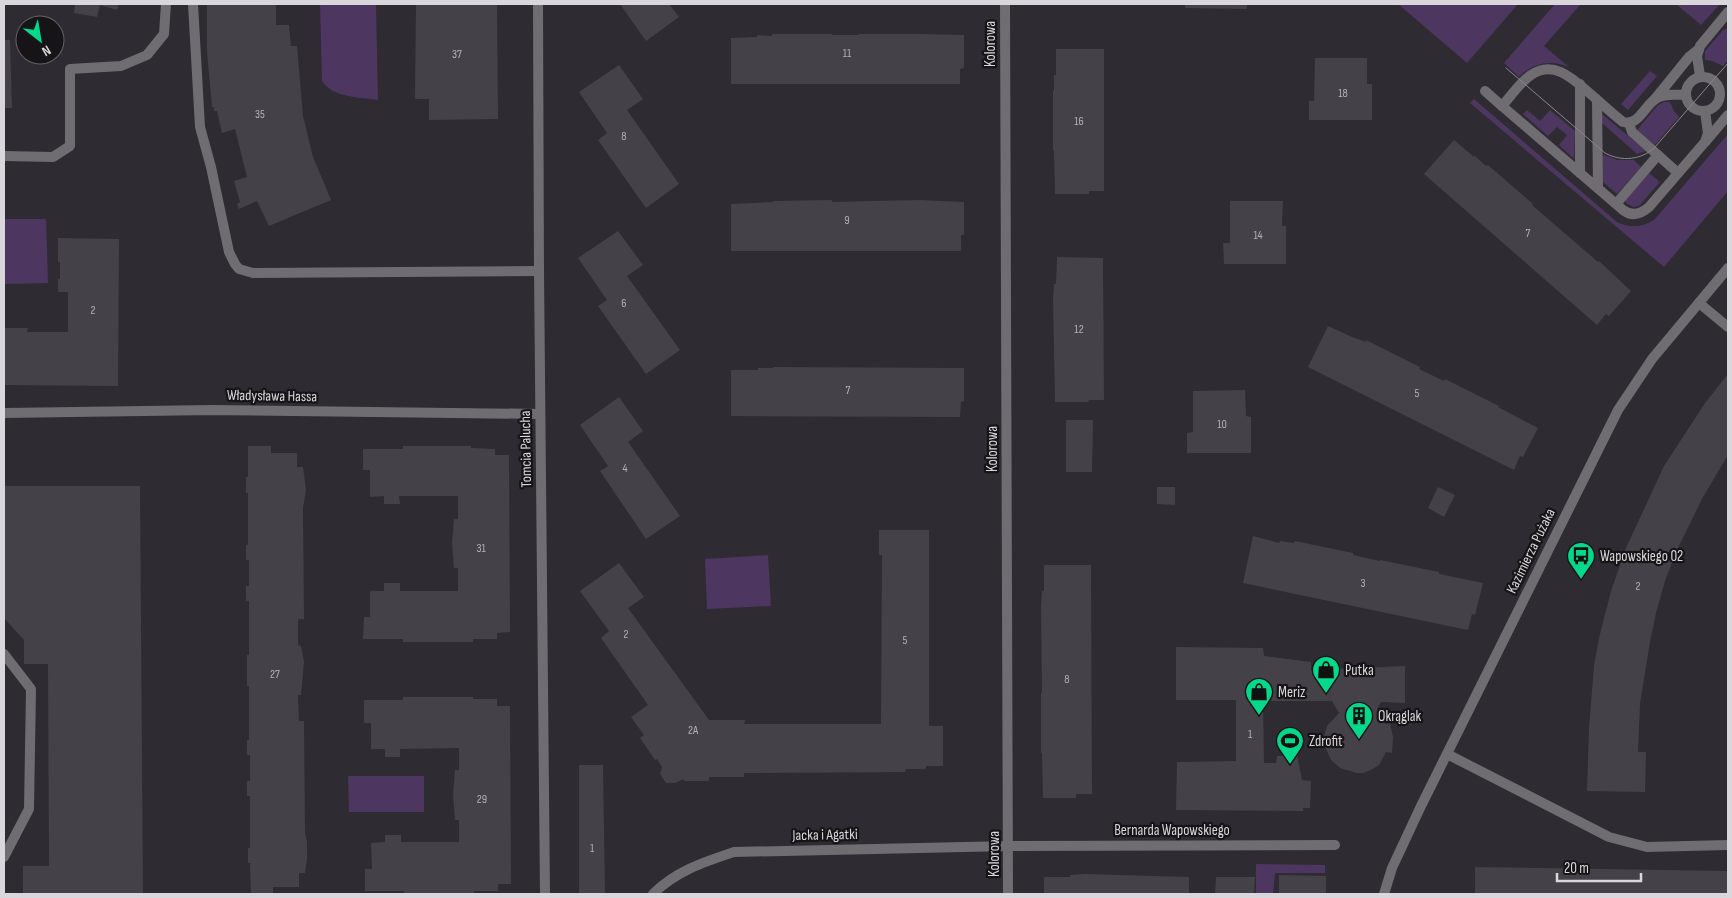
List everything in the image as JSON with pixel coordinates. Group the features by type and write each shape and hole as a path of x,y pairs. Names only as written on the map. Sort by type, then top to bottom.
{"street":[{"path":"4,156 53,157 70,146 70,69 121,66 147,55 164,34 166,4"},
{"path":"193,4 200,127 211,167 226,241 235,264 240,269 253,273 539,271"},
{"name":"Tomcia Palucha","path":"538,4 545,894"},
{"name":"Kolorowa","path":"1005,4 1008,894"},
{"path":"1502,106 1527,78 1540,70 1552,69 1568,74 1623,122 1634,121 1727,15"},
{"path":"1698,49 1700,76"},
{"path":"1700,76 1710,78 1717,83 1724,93 1714,107 1705,111 1691,106 1686,95 1686,88 1689,83 1700,76"},
{"path":"1580,84 1580,172"},
{"path":"1485,91 1616,204 1627,213 1635,214 1642,213 1649,207 1728,115"},
{"path":"1653,101 1663,96 1686,95"},
{"path":"1597,100 1598,188"},
{"path":"1705,111 1708,133 1705,142"},
{"path":"1628,123 1632,132 1678,173"},
{"path":"1616,204 1658,155"},
{"name":"Kazimierza Pużaka","path":"1384,894 1392,868 1447,754 1618,410 1652,359 1728,268"},
{"path":"1699,303 1728,327"},
{"name":"Władysława Hassa","path":"4,414 213,410 540,414"},
{"path":"4,654 31,689 29,810 4,857"},
{"path":"1447,754 1609,838 1647,847 1728,845"},
{"name":"Bernarda Wapowskiego","path":"1009,846 1335,845"},
{"name":"Jacka i Agatki","path":"653,894 665,882 697,864 734,852 1009,846"}],"shaded area":[{"path":"320,4 376,4 378,100 340,94 327,87 322,81"},
{"path":"1398,4 1518,4 1467,63"},
{"path":"1555,4 1581,4 1544,46 1569,67 1555,63 1542,64 1530,68 1519,77 1504,63"},
{"path":"1676,4 1720,4 1701,25"},
{"path":"1728,28 1728,60 1723,66 1705,60 1705,51 1723,30"},
{"path":"1650,71 1657,76 1628,110 1621,104"},
{"path":"1474,99 1617,222 1622,224 1640,226 1654,220 1728,134 1728,191 1664,267 1470,103"},
{"path":"1670,102 1679,117 1654,146 1637,130 1658,105"},
{"path":"1527,110 1540,121 1550,110 1575,131 1574,159 1559,145 1567,135 1557,127 1548,136 1523,114"},
{"path":"1602,114 1646,151 1637,154 1602,123"},
{"path":"1602,154 1617,160 1634,160 1641,167 1617,194 1603,182"},
{"path":"1649,173 1660,182 1639,206 1633,207 1626,203 1625,200"},
{"path":"4,219 46,219 48,283 4,284"},
{"path":"768,555 771,606 707,609 705,559"},
{"path":"348,776 424,776 424,812 349,812"},
{"path":"1256,864 1325,865 1325,873 1275,873 1273,894 1256,894"}],"building":[{"path":"75,4 119,4 117,10 100,5 97,17 74,13"},
{"path":"207,4 276,4 276,25 289,25 291,46 297,46 303,116 313,157 331,200 269,226 257,201 239,209 237,204 240,202 234,181 247,177 235,129 222,133 217,111 214,111 214,107 212,107 207,51"},
{"path":"416,4 497,4 498,119 429,120 429,99 415,99"},
{"path":"620,4 669,4 679,17 646,41"},
{"path":"1185,4 1247,4 1247,9 1185,8"},
{"path":"772,34 964,35 964,68 960,69 960,84 731,84 731,38 757,37 757,35 772,36"},
{"path":"4,40 10,40 12,108 4,108"},
{"path":"1056,49 1104,49 1104,191 1089,191 1089,194 1055,194 1053,91 1054,75 1056,75"},
{"path":"1315,58 1367,58 1367,84 1372,84 1372,120 1309,120 1309,101 1314,101"},
{"path":"619,65 643,99 627,110 679,184 646,208 598,140 607,133 579,92"},
{"path":"1454,140 1486,166 1488,165 1631,291 1609,316 1606,314 1597,325 1424,174"},
{"path":"832,200 832,202 919,200 964,202 964,235 961,235 961,251 731,251 731,204"},
{"path":"1230,201 1283,201 1282,226 1286,226 1286,264 1224,264 1223,243 1230,243"},
{"path":"618,231 643,265 627,276 680,350 646,374 598,306 607,300 578,258"},
{"path":"58,238 119,239 118,386 4,385 4,328 28,328 27,332 68,332 68,292 58,292 60,262 58,262"},
{"path":"1057,257 1103,258 1104,400 1055,402 1053,299 1054,284 1056,284"},
{"path":"1328,326 1352,337 1366,342 1366,340 1420,367 1419,369 1444,381 1445,379 1499,406 1538,428 1523,457 1520,456 1514,470 1308,367"},
{"path":"758,368 964,368 964,401 961,402 960,417 731,416 731,370 758,370"},
{"path":"1728,374 1728,455 1703,497 1676,552 1665,581 1650,642 1640,704 1638,752 1646,752 1645,792 1587,791 1589,728 1594,666 1611,591 1626,548 1664,466 1705,403"},
{"path":"1245,390 1246,416 1251,417 1251,453 1187,453 1187,433 1193,432 1193,391"},
{"path":"619,397 643,431 628,442 680,516 646,539 600,471 608,466 580,425"},
{"path":"1066,420 1093,420 1092,472 1066,472"},
{"path":"248,446 271,446 271,453 297,453 297,467 303,467 306,490 303,508 304,619 298,619 298,645 301,646 304,662 301,695 298,695 299,721 304,721 307,859 305,873 299,873 299,887 273,887 273,894 251,894 250,863 248,863 248,848 250,848 250,796 247,796 247,781 250,781 250,755 247,755 247,740 249,740 247,655 249,655 249,601 246,601 246,586 249,586 249,560 246,560 246,545 248,545 248,493 246,493 246,477 248,477"},
{"path":"403,446 471,446 471,448 495,449 495,455 509,455 510,632 497,633 497,639 473,639 473,642 403,642 403,639 363,639 364,617 370,617 370,591 384,591 384,583 400,583 400,591 458,591 458,568 454,568 452,543 454,519 458,519 458,496 399,496 400,504 384,504 384,496 370,497 370,470 363,470 363,449 403,449"},
{"path":"4,486 140,486 143,894 23,894 23,866 49,866 48,664 24,664 24,640 4,618"},
{"path":"1157,487 1175,487 1175,505 1157,504"},
{"path":"1438,487 1455,495 1444,517 1428,508"},
{"path":"879,530 929,530 929,726 943,726 943,766 926,766 926,769 906,769 905,772 744,773 744,777 709,777 709,781 684,781 684,779 675,783 666,783 660,774 662,767 640,738 644,735 631,717 648,705 601,638 609,631 580,591 619,563 644,597 628,608 709,720 745,720 744,724 881,724 882,555 879,555"},
{"path":"1253,536 1279,543 1280,541 1294,543 1295,541 1483,583 1475,615 1472,614 1468,630 1243,583"},
{"path":"1044,565 1091,565 1092,794 1076,794 1076,798 1043,798 1041,753 1041,606 1042,591 1044,591"},
{"path":"1176,647 1263,648 1264,656 1311,662 1311,670 1405,666 1405,703 1381,702 1377,709 1385,724 1390,723 1393,737 1392,753 1386,752 1379,765 1363,773 1340,768 1331,760 1324,744 1327,726 1339,713 1332,701 1263,701 1264,763 1276,763 1277,756 1297,755 1302,780 1311,781 1310,808 1303,808 1303,811 1176,810 1177,762 1236,761 1236,700 1176,700"},
{"path":"403,697 497,699 497,706 510,706 511,884 498,884 498,891 474,891 474,894 404,894 404,891 365,891 365,869 372,869 371,843 385,842 385,835 401,835 401,842 459,842 459,820 455,820 453,795 455,770 459,770 459,748 400,749 400,757 385,757 385,749 371,749 371,723 364,723 364,700 403,700"},
{"path":"579,765 603,765 605,894 579,894"},
{"path":"1475,867 1728,871 1728,894 1475,894"},
{"path":"1070,875 1189,877 1189,894 1044,894 1044,877 1070,877"},
{"path":"1279,875 1326,876 1326,894 1279,894"},
{"path":"1216,877 1255,877 1254,894 1215,894"}],"tram line":[{"path":"1506,68 1605,153 1618,158 1631,158 1644,155 1655,147 1728,63"}],"place":[{"name":"Wapowskiego 02","path":"1581,580"},
{"name":"Putka","path":"1326,694"},
{"name":"Meriz","path":"1259,716"},
{"name":"Okrąglak","path":"1359,740"},
{"name":"Zdrofit","path":"1290,765"}]}
